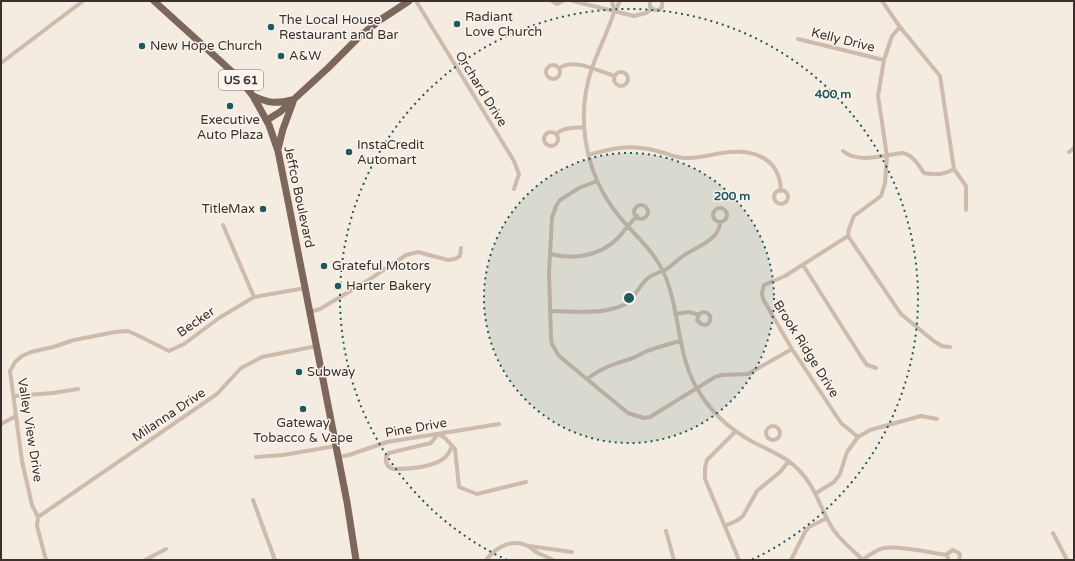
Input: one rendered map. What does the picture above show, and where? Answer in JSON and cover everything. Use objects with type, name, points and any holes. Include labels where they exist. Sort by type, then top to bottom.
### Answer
[{"type":"main road","name":"Jeffco Boulevard","points":[[154,1],[230,69],[246,86],[267,120],[278,151],[317,346],[356,560]]},
{"type":"main road","points":[[267,120],[280,112],[294,100],[380,20],[409,1]]},
{"type":"main road","points":[[253,96],[266,102],[276,103],[294,100]]},
{"type":"main road","points":[[278,151],[283,129],[294,100]]},
{"type":"street","points":[[1,63],[83,1]]},
{"type":"street","name":"Orchard Drive","points":[[416,1],[514,161],[519,174],[514,189]]},
{"type":"street","points":[[552,1],[559,4],[563,1]]},
{"type":"street","points":[[573,1],[615,10],[634,16],[646,13],[652,9],[660,9],[662,6],[662,1]]},
{"type":"street","points":[[612,1],[615,10]]},
{"type":"street","points":[[620,1],[592,69],[586,95],[584,127],[588,155],[597,181],[610,205],[627,226],[646,245],[663,271],[671,294],[680,341],[688,369],[697,389],[715,412],[736,431],[789,461],[805,477],[816,493],[831,526],[842,540],[862,560],[878,550],[886,548],[904,549],[947,558],[950,551],[955,550],[960,554],[959,560]]},
{"type":"street","points":[[650,1],[650,6],[652,9]]},
{"type":"street","points":[[882,1],[900,27],[940,76],[954,169],[966,186],[966,210]]},
{"type":"street","points":[[900,27],[892,36],[884,60],[878,96],[887,155],[885,183],[881,196],[854,216],[848,236],[901,314],[935,342],[942,346],[950,347]]},
{"type":"street","name":"Kelly Drive","points":[[798,39],[884,60]]},
{"type":"street","points":[[559,68],[574,64],[615,76]]},
{"type":"street","points":[[556,134],[559,131],[566,129],[584,127]]},
{"type":"street","points":[[588,155],[625,146],[656,150],[683,158],[696,158],[724,152],[744,151],[765,158],[774,166],[779,174],[782,191]]},
{"type":"street","points":[[1069,152],[1074,148]]},
{"type":"street","points":[[843,151],[847,154],[863,158],[902,152],[907,153],[918,164],[924,173],[930,174],[944,174],[954,169]]},
{"type":"street","points":[[597,181],[579,188],[560,200],[556,206],[552,218],[550,254],[550,311],[552,344],[559,356],[628,413],[644,418],[650,417],[715,377],[722,375],[748,374],[792,349]]},
{"type":"street","points":[[550,254],[580,256],[596,253],[613,242],[637,216]]},
{"type":"street","points":[[550,311],[610,310],[626,304],[649,277],[663,271],[685,255],[710,240],[717,233],[720,222]]},
{"type":"street","points":[[223,225],[254,297]]},
{"type":"street","name":"Brook Ridge Drive","points":[[848,236],[803,265],[764,285],[762,293],[763,298],[792,349],[841,423],[858,437]]},
{"type":"street","points":[[310,312],[320,309],[367,281],[406,255],[418,252],[448,260],[456,259],[460,256],[461,248]]},
{"type":"street","points":[[803,265],[867,365],[876,368]]},
{"type":"street","name":"Becker","points":[[74,340],[116,332],[128,332],[169,351],[184,344],[219,318],[254,297],[305,288]]},
{"type":"street","points":[[675,314],[689,312],[699,315]]},
{"type":"street","name":"Valley View Drive","points":[[38,516],[32,505],[22,461],[10,371],[15,362],[22,356],[74,340]]},
{"type":"street","points":[[587,379],[598,370],[610,365],[680,341]]},
{"type":"street","name":"Milanna Drive","points":[[38,516],[217,394],[241,368],[262,357],[317,346]]},
{"type":"street","points":[[14,396],[53,393],[78,389]]},
{"type":"street","points":[[1,424],[16,416]]},
{"type":"street","points":[[816,493],[834,482],[840,474],[846,452],[858,437],[870,430],[921,416],[937,419]]},
{"type":"street","name":"Pine Drive","points":[[338,457],[349,455],[387,442],[498,424]]},
{"type":"street","points":[[736,431],[707,460],[705,479],[739,560]]},
{"type":"street","points":[[452,446],[447,456],[427,465],[393,469],[387,465],[386,457],[389,453],[431,443],[438,434],[445,438],[452,446],[454,449],[459,487],[477,494],[526,482]]},
{"type":"street","points":[[765,448],[770,439]]},
{"type":"street","points":[[256,457],[283,456],[336,446]]},
{"type":"street","points":[[725,526],[743,516],[757,491],[780,472],[789,461]]},
{"type":"street","points":[[253,500],[275,560]]},
{"type":"street","points":[[38,516],[37,526],[46,560]]},
{"type":"street","points":[[791,560],[809,527],[827,518]]},
{"type":"street","points":[[666,531],[674,560]]},
{"type":"street","points":[[1053,533],[1067,560]]},
{"type":"street","points":[[486,560],[490,554],[506,544],[514,543],[572,552]]},
{"type":"street","points":[[528,546],[536,552],[553,560]]},
{"type":"street","points":[[145,560],[166,549]]},
{"type":"place","name":"Radiant Love Church","points":[[457,24]]},
{"type":"place","name":"The Local House Restaurant and Bar","points":[[271,27]]},
{"type":"place","name":"New Hope Church","points":[[142,46]]},
{"type":"place","name":"A&W","points":[[281,56]]},
{"type":"place","name":"Executive Auto Plaza","points":[[230,106]]},
{"type":"place","name":"InstaCredit Automart","points":[[349,152]]},
{"type":"place","name":"TitleMax","points":[[263,209]]},
{"type":"place","name":"Grateful Motors","points":[[324,266]]},
{"type":"place","name":"Harter Bakery","points":[[338,286]]},
{"type":"place","name":"Subway","points":[[299,372]]},
{"type":"place","name":"Gateway Tobacco & Vape","points":[[303,409]]}]
